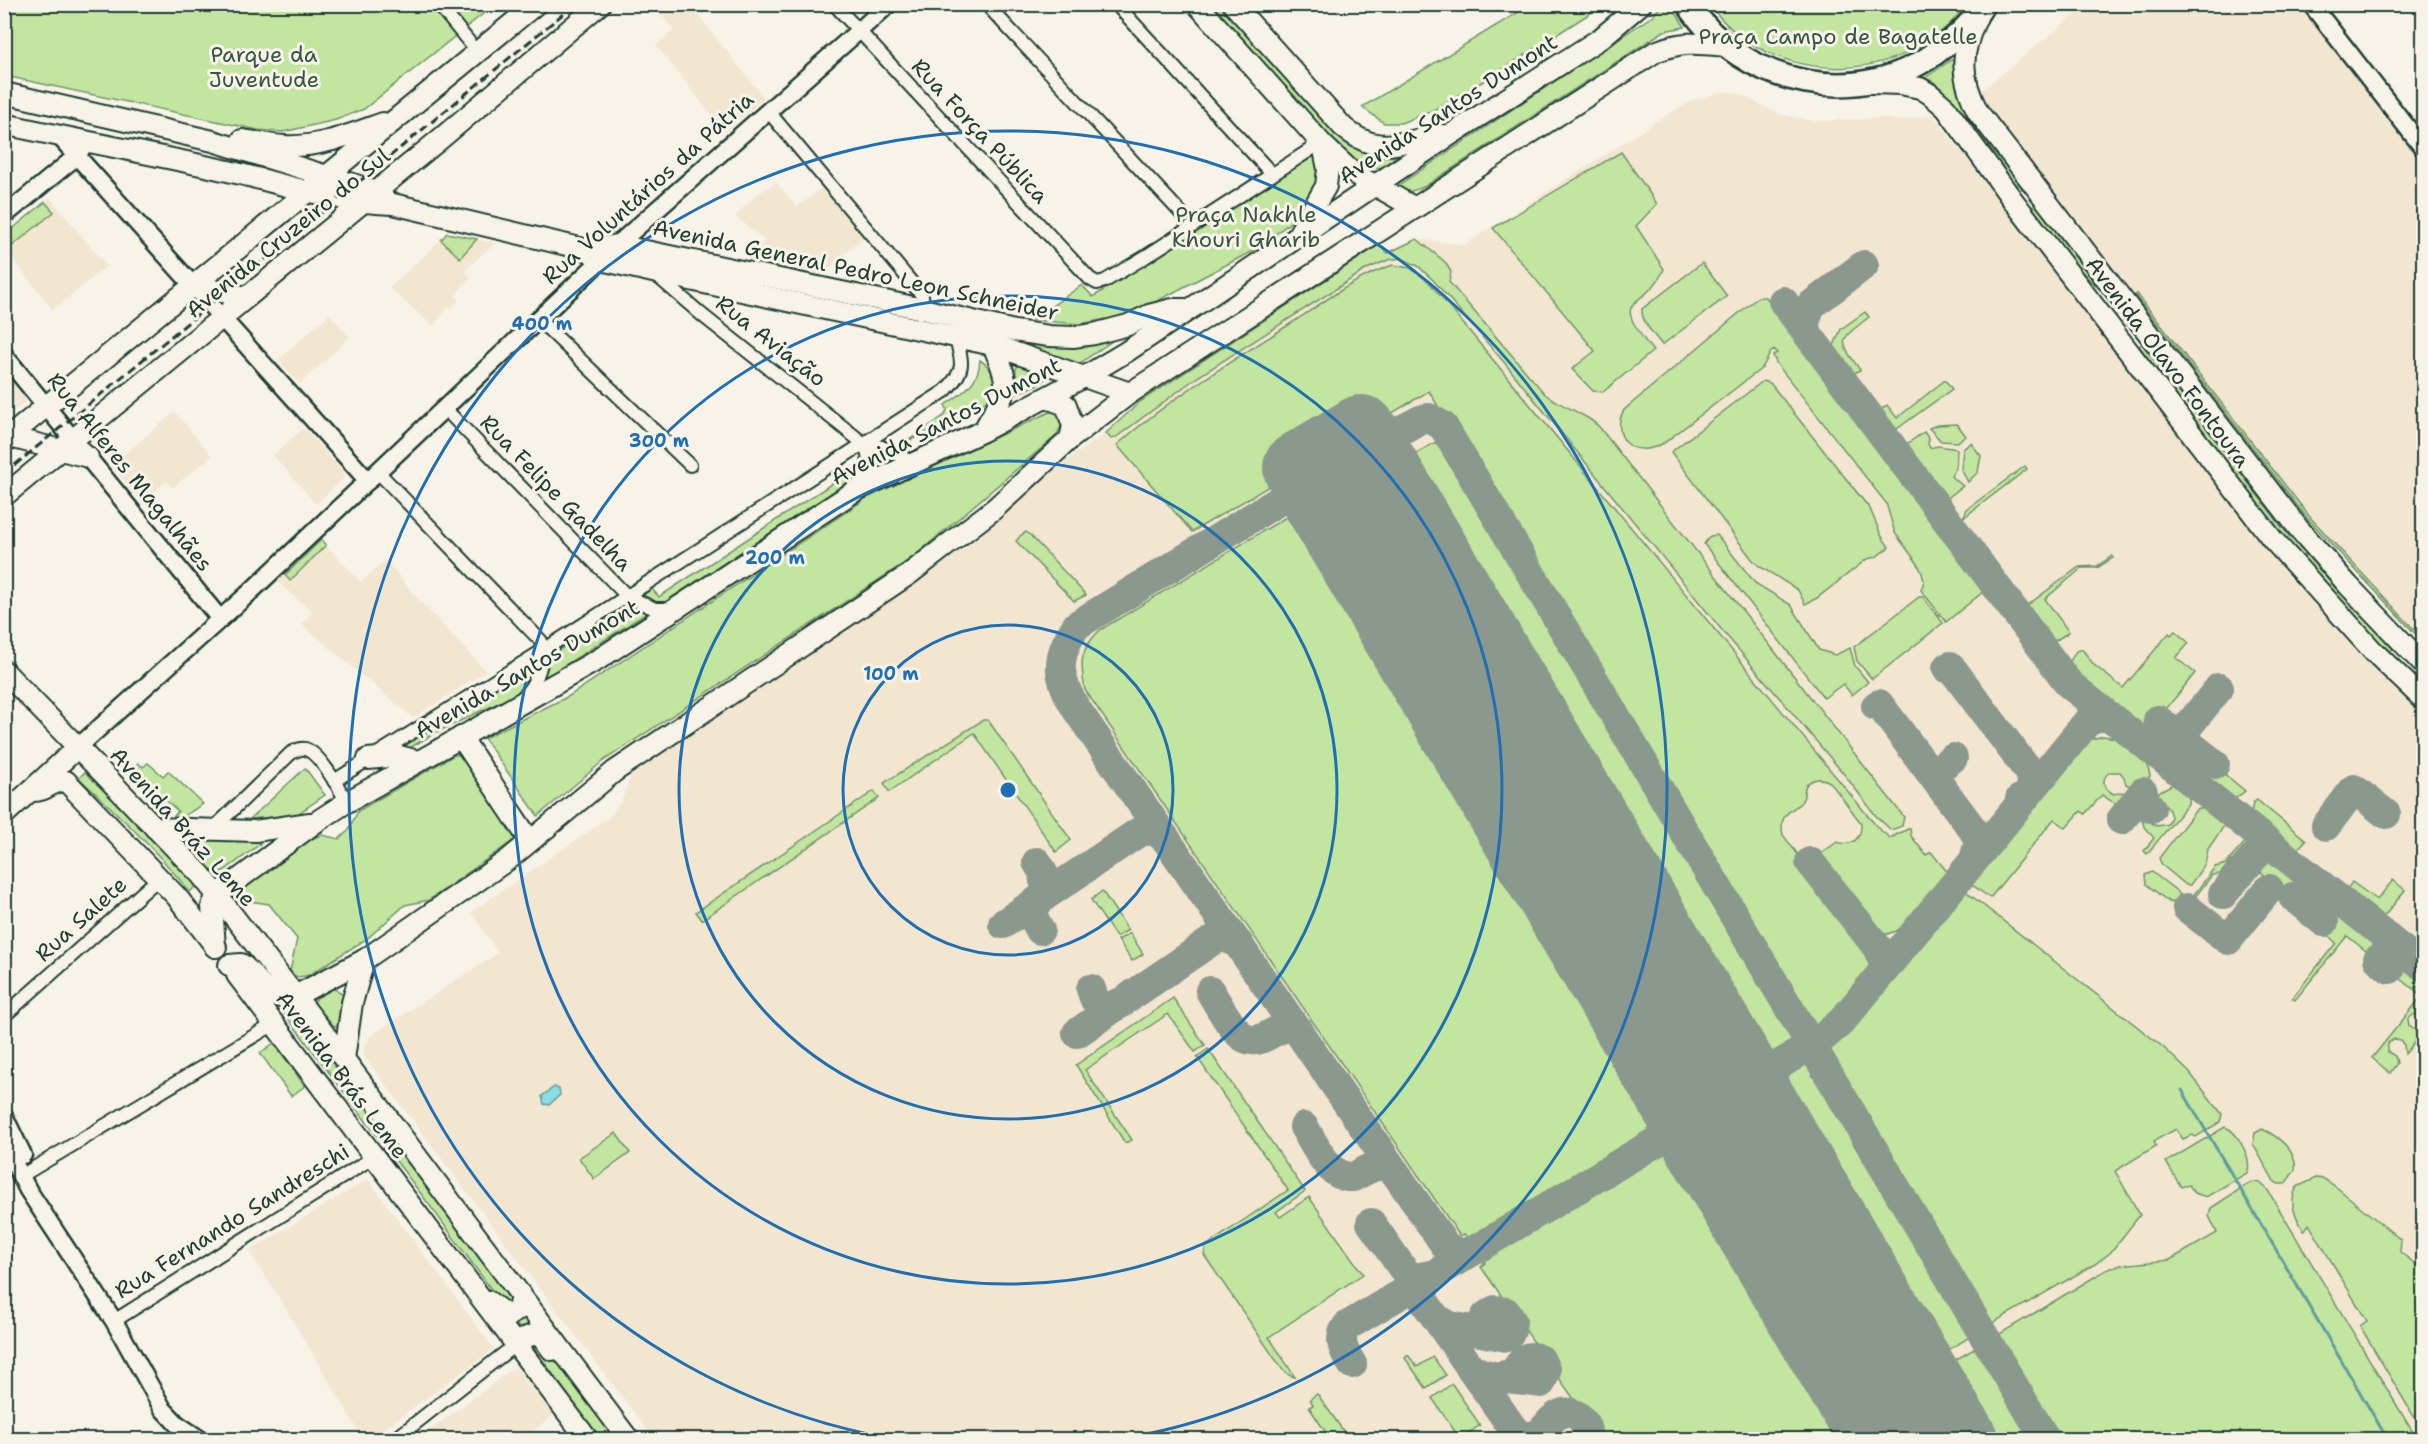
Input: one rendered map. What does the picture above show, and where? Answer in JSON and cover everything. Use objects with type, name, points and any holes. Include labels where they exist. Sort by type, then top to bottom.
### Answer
[{"type":"highway","points":[[1688,4],[1709,31],[1725,46],[1756,66],[1791,79],[1827,85],[1864,83],[1899,74],[1930,58],[1958,35],[1982,6]]},
{"type":"main road","name":"Avenida Cruzeiro do Sul","points":[[7,439],[536,4]]},
{"type":"main road","name":"Avenida Cruzeiro do Sul","points":[[4,496],[370,197],[600,4]]},
{"type":"main road","points":[[1197,4],[1321,142],[1353,173],[1415,208]]},
{"type":"main road","points":[[1233,4],[1343,127],[1360,140],[1383,146],[1450,135]]},
{"type":"main road","name":"Avenida Santos Dumont","points":[[217,895],[347,802],[599,659],[858,489],[983,431],[1084,377],[1191,309],[1450,135],[1601,38],[1641,4]]},
{"type":"main road","name":"Avenida Olavo Fontoura","points":[[1982,6],[1970,33],[1963,62],[1970,97],[1998,139],[2298,529],[2424,665]]},
{"type":"main road","points":[[229,965],[241,964],[270,994],[287,998],[364,960],[500,865],[615,771],[908,575],[994,509],[1070,439],[1130,393],[1655,52],[1674,44],[1725,46]]},
{"type":"main road","name":"Avenida Olavo Fontoura","points":[[1864,83],[1910,86],[1939,100],[2273,540],[2360,636],[2424,700]]},
{"type":"main road","points":[[4,93],[213,141],[328,176],[370,197]]},
{"type":"main road","points":[[76,110],[86,129],[81,149]]},
{"type":"main road","points":[[213,141],[237,139],[285,146],[309,145],[337,139],[395,120]]},
{"type":"main road","points":[[4,124],[59,136],[81,149],[220,169],[309,192],[370,197]]},
{"type":"main road","points":[[1295,239],[1326,186],[1328,169],[1321,142]]},
{"type":"main road","name":"Avenida General Pedro Leon Schneider","points":[[370,197],[653,272],[993,345],[1130,393]]},
{"type":"main road","points":[[595,255],[616,245]]},
{"type":"main road","name":"Avenida General Pedro Leon Schneider","points":[[616,245],[923,309],[1014,331],[1073,337],[1111,331],[1149,315],[1173,309],[1191,309]]},
{"type":"main road","points":[[2086,295],[2100,294],[2108,283]]},
{"type":"main road","points":[[194,286],[247,297]]},
{"type":"main road","points":[[2107,322],[2113,312],[2121,308],[2128,308]]},
{"type":"main road","points":[[983,431],[1006,390],[1006,379],[993,345]]},
{"type":"main road","points":[[1046,398],[1066,405],[1073,426],[1070,439]]},
{"type":"main road","points":[[7,439],[66,445],[88,457]]},
{"type":"main road","name":"Avenida Bráz Leme","points":[[4,671],[217,895],[295,996]]},
{"type":"main road","points":[[461,736],[530,841]]},
{"type":"main road","name":"Rua Voluntários da Pátria","points":[[4,815],[77,748]]},
{"type":"main road","points":[[368,759],[399,756],[418,761]]},
{"type":"main road","name":"Avenida Brás Leme","points":[[31,790],[42,791],[56,782],[66,781],[177,897],[588,1440]]},
{"type":"main road","points":[[155,828],[211,831],[272,830],[316,822]]},
{"type":"main road","points":[[215,947],[212,906],[217,895]]},
{"type":"main road","points":[[344,1059],[352,1003],[364,960]]},
{"type":"main road","name":"Avenida Brás Leme","points":[[295,996],[629,1440]]},
{"type":"main road","points":[[480,1299],[486,1299],[508,1316],[518,1310],[521,1295]]},
{"type":"main road","points":[[515,1345],[529,1336],[542,1336],[560,1360],[571,1362]]},
{"type":"street","points":[[438,4],[469,42]]},
{"type":"street","name":"Rua Força Pública","points":[[834,4],[1012,197],[1090,279],[1097,283],[1105,281],[1145,257],[1272,174]]},
{"type":"street","name":"Rua Voluntários da Pátria","points":[[616,245],[889,4]]},
{"type":"street","points":[[986,4],[1182,214]]},
{"type":"street","points":[[1116,4],[1272,174],[1321,142]]},
{"type":"street","points":[[2311,4],[2424,149]]},
{"type":"street","points":[[768,111],[922,295],[923,309]]},
{"type":"street","points":[[4,216],[81,149],[223,318],[373,476],[540,641],[542,651],[540,670],[531,689],[512,709]]},
{"type":"street","name":"Rua Voluntários da Pátria","points":[[77,748],[207,632],[216,613],[373,476],[539,320],[595,255]]},
{"type":"street","name":"Rua Aviação","points":[[653,272],[702,315],[863,443],[882,447],[912,462]]},
{"type":"street","points":[[539,320],[690,465]]},
{"type":"street","name":"Avenida Santos Dumont","points":[[334,781],[542,651],[945,391],[962,370],[955,336]]},
{"type":"street","name":"Rua Alferes Magalhães","points":[[4,354],[47,406],[66,445]]},
{"type":"street","name":"Rua Felipe Gadelha","points":[[445,409],[627,596],[655,609],[675,609]]},
{"type":"street","points":[[858,489],[864,480],[869,463],[867,449],[863,443]]},
{"type":"street","name":"Rua Alferes Magalhães","points":[[88,457],[216,613]]},
{"type":"street","points":[[211,831],[291,753],[298,749],[305,749],[314,755],[347,802]]},
{"type":"street","name":"Rua Salete","points":[[4,1016],[159,878]]},
{"type":"street","points":[[26,1173],[273,1024]]},
{"type":"street","points":[[4,1116],[26,1173],[67,1248],[114,1321],[168,1416],[201,1440]]},
{"type":"street","points":[[4,1143],[26,1173]]},
{"type":"street","name":"Rua Fernando Sandreschi","points":[[114,1321],[374,1157]]},
{"type":"street","points":[[394,1440],[515,1345]]},
{"type":"shaded area","points":[[653,5],[690,5],[764,98],[725,132],[656,45],[674,30]]},
{"type":"shaded area","points":[[2087,5],[2303,5],[2423,163],[2423,639],[2309,516],[2137,294],[2135,295],[1977,94]]},
{"type":"shaded area","points":[[1725,91],[1742,95],[1779,114],[1816,121],[1883,118],[1899,121],[1933,115],[2287,575],[2423,713],[2423,1439],[654,1439],[366,1059],[363,1053],[365,1043],[372,1035],[498,953],[471,912],[608,818],[622,800],[633,768],[970,544],[998,521],[1006,507],[1036,482],[1106,433],[1141,401],[1379,245],[1388,253],[1417,239],[1464,245],[1662,118],[1693,100]]},
{"type":"shaded area","points":[[776,182],[797,207],[822,188],[863,237],[822,275],[748,259],[765,241],[735,216],[757,194]]},
{"type":"shaded area","points":[[50,198],[107,266],[53,310],[5,249],[4,236]]},
{"type":"shaded area","points":[[477,239],[495,243],[465,270],[471,277],[455,295],[459,299],[433,326],[389,288],[441,240],[460,258]]},
{"type":"shaded area","points":[[329,314],[350,337],[300,384],[278,360]]},
{"type":"shaded area","points":[[5,374],[26,401],[4,418]]},
{"type":"shaded area","points":[[175,412],[212,456],[172,488],[167,481],[142,502],[111,465]]},
{"type":"shaded area","points":[[304,428],[344,473],[344,478],[316,504],[273,455]]},
{"type":"shaded area","points":[[321,540],[361,582],[386,560],[416,597],[486,671],[413,718],[301,624],[313,612],[277,582]]},
{"type":"shaded area","points":[[368,1179],[494,1349],[370,1439],[364,1440],[249,1251]]},
{"type":"shaded area","points":[[515,1367],[554,1415],[522,1439],[418,1439]]},
{"type":"green space","name":"Parque da Juventude","points":[[5,5],[494,5],[364,109],[336,120],[283,132],[258,130],[5,76]]},
{"type":"green space","points":[[1212,5],[1223,5],[1343,139],[1368,152],[1396,157],[1380,168],[1358,163],[1326,133]]},
{"type":"green space","points":[[1530,5],[1603,5],[1492,76],[1432,111],[1401,123],[1384,123],[1362,107]]},
{"type":"green space","points":[[1661,5],[1671,5],[1685,27],[1664,31],[1424,187],[1409,192],[1396,187],[1654,15]]},
{"type":"green space","name":"Praça Campo de Bagatelle","points":[[1710,5],[1966,5],[1940,32],[1909,52],[1874,64],[1838,68],[1802,64],[1767,52],[1736,33]]},
{"type":"green space","points":[[1953,60],[1958,84],[2022,185],[2022,189],[2018,189],[1945,93],[1934,82],[1925,78]]},
{"type":"green space","points":[[1621,152],[1657,204],[1636,226],[1664,269],[1656,283],[1633,304],[1630,310],[1639,332],[1653,351],[1603,392],[1593,391],[1572,369],[1595,351],[1493,228]]},
{"type":"green space","name":"Praça Nakhle Khouri Gharib","points":[[1316,154],[1322,174],[1312,205],[1258,248],[1144,308],[1119,317],[1079,324],[1032,320],[1082,285],[1093,297]]},
{"type":"green space","points":[[45,202],[54,212],[10,248],[5,241],[5,235]]},
{"type":"green space","points":[[2034,204],[2100,290],[2075,265],[2033,208]]},
{"type":"green space","points":[[447,233],[477,239],[460,258],[441,240]]},
{"type":"green space","points":[[1417,239],[1445,262],[1451,272],[1449,282],[1545,394],[1589,419],[1600,428],[1904,817],[1902,826],[1891,830],[1876,816],[1844,774],[1721,629],[1503,361],[1433,280],[1418,266],[1401,258],[1388,260],[1367,269],[1196,378],[1115,438],[1111,439],[1106,433],[1141,401],[1379,245],[1388,253]]},
{"type":"green space","points":[[633,256],[1034,343],[1118,337],[1080,363],[1072,364],[630,259]]},
{"type":"green space","points":[[1702,263],[1727,296],[1662,345],[1646,324],[1642,309]]},
{"type":"green space","points":[[1393,265],[1410,268],[1429,282],[1878,828],[1890,838],[1910,828],[1911,836],[1926,855],[1931,852],[1949,874],[1908,923],[1887,934],[1876,934],[1819,861],[1822,853],[1837,842],[1847,843],[1855,840],[1860,833],[1861,823],[1830,782],[1817,779],[1806,785],[1804,797],[1800,803],[1785,815],[1782,826],[1783,835],[1870,949],[1874,960],[1874,966],[1822,1025],[1814,1027],[1803,1020],[1429,391],[1192,532],[1117,445],[1179,396],[1223,367],[1352,283]]},
{"type":"green space","points":[[2137,294],[2309,516],[2423,639],[2423,642],[2307,518],[2135,295]]},
{"type":"green space","points":[[1758,297],[1766,297],[1984,591],[1946,622],[1921,590],[1924,581],[1922,573],[1895,533],[1886,503],[1776,363],[1773,355],[1777,353],[1775,350],[1771,352],[1762,368],[1664,443],[1638,449],[1622,437],[1620,424],[1624,410]]},
{"type":"green space","points":[[1865,312],[1869,317],[1847,336],[1845,341],[1847,352],[1860,370],[1854,373],[1848,370],[1833,348],[1841,329]]},
{"type":"green space","points":[[2142,344],[2288,535],[2393,649],[2389,652],[2284,538],[2139,346]]},
{"type":"green space","points":[[980,360],[990,369],[994,379],[993,390],[987,401],[909,440],[945,415],[947,409],[945,405],[964,392],[977,375]]},
{"type":"green space","points":[[1020,365],[1042,374],[1045,378],[1043,382],[1016,394],[1016,368]]},
{"type":"green space","points":[[1945,380],[1952,389],[1894,431],[1879,411],[1887,405],[1897,418]]},
{"type":"green space","points":[[1763,381],[1770,383],[1870,509],[1889,547],[1876,557],[1867,559],[1817,598],[1805,604],[1798,590],[1759,566],[1752,559],[1671,452]]},
{"type":"green space","points":[[1056,409],[1065,419],[1056,436],[912,558],[603,761],[538,816],[484,738],[569,696],[867,498]]},
{"type":"green space","points":[[1957,424],[1966,436],[1957,442],[1941,441],[1929,428],[1937,425]]},
{"type":"green space","points":[[1924,432],[1929,439],[1930,448],[1938,446],[1957,449],[1956,468],[1951,476],[1963,486],[1945,500],[1904,446]]},
{"type":"green space","points":[[1434,443],[1446,444],[1455,455],[1791,1024],[1795,1035],[1788,1047],[1777,1055],[1750,1063],[1732,1052],[1393,483],[1390,473],[1392,467]]},
{"type":"green space","points":[[1971,443],[1981,456],[1978,472],[1968,482],[1961,469],[1963,449]]},
{"type":"green space","points":[[2025,466],[2027,469],[1963,518],[1967,509]]},
{"type":"green space","points":[[851,471],[851,480],[662,604],[641,597],[652,589],[659,597]]},
{"type":"green space","points":[[1306,505],[1318,505],[1326,512],[1660,1074],[1664,1087],[1666,1105],[1658,1124],[1468,1238],[1464,1234],[1460,1236],[1085,690],[1082,672],[1083,657],[1088,644],[1100,630]]},
{"type":"green space","points":[[1026,532],[1086,595],[1074,601],[1016,541]]},
{"type":"green space","points":[[1717,535],[1755,583],[1791,605],[1819,650],[1835,655],[1850,648],[1855,666],[1868,682],[1852,695],[1843,684],[1824,698],[1704,544],[1710,536]]},
{"type":"green space","points":[[321,540],[326,545],[290,581],[285,575]]},
{"type":"green space","points":[[2112,556],[2113,558],[2097,568],[2082,568],[2045,599],[2069,632],[2052,643],[2025,607],[2079,567],[2097,566]]},
{"type":"green space","points":[[1919,597],[1923,597],[1943,623],[1872,679],[1857,661],[1854,647]]},
{"type":"green space","points":[[627,606],[647,613],[542,680],[553,654]]},
{"type":"green space","points":[[2175,631],[2189,643],[2176,658],[2195,673],[2147,733],[2082,681],[2068,665],[2076,651],[2082,649],[2094,665],[2123,688],[2169,633],[2171,635]]},
{"type":"green space","points":[[534,664],[521,692],[435,733],[408,749],[400,749]]},
{"type":"green space","points":[[983,720],[988,720],[1071,840],[1056,852],[974,733],[889,792],[884,783]]},
{"type":"green space","points":[[2103,736],[2116,738],[2147,762],[2150,776],[2139,791],[2126,784],[2120,772],[2110,772],[2105,778],[2104,784],[2110,792],[2114,794],[2122,792],[2132,800],[2120,804],[2102,795],[2085,814],[2081,811],[2066,828],[2054,819],[1990,898],[1971,884],[2082,747],[2092,739]]},
{"type":"green space","points":[[454,755],[463,755],[514,834],[514,840],[429,900],[405,905],[368,938],[309,975],[300,977],[294,975],[290,971],[297,939],[269,904],[241,900],[236,897],[238,890],[313,838],[322,835],[339,839],[348,831],[358,811]]},
{"type":"green space","points":[[138,763],[143,767],[148,763],[163,776],[168,771],[203,804],[184,816],[172,819],[178,811],[131,771]]},
{"type":"green space","points":[[2215,766],[2245,791],[2232,799],[2206,778]]},
{"type":"green space","points":[[305,768],[325,795],[296,815],[250,819]]},
{"type":"green space","points":[[85,772],[198,884],[190,892],[150,847],[79,778]]},
{"type":"green space","points":[[2173,784],[2189,794],[2188,804],[2147,854],[2144,851],[2154,838],[2144,827],[2141,814],[2145,810],[2152,823],[2157,826],[2168,824],[2171,817],[2169,810],[2165,805],[2155,806],[2152,801],[2160,791]]},
{"type":"green space","points":[[874,791],[879,798],[702,920],[696,912]]},
{"type":"green space","points":[[2257,800],[2306,840],[2297,850],[2251,813],[2253,803]]},
{"type":"green space","points":[[2205,808],[2224,822],[2224,826],[2208,849],[2205,864],[2190,885],[2186,885],[2162,865],[2159,858],[2196,810]]},
{"type":"green space","points":[[180,836],[257,840],[260,844],[224,871],[215,873],[178,839]]},
{"type":"green space","points":[[2246,841],[2249,842],[2249,846],[2244,856],[2231,861],[2220,874],[2212,875],[2182,914],[2180,913],[2215,867],[2226,864]]},
{"type":"green space","points":[[2271,859],[2298,881],[2297,891],[2291,899],[2283,900],[2265,885],[2269,879],[2256,868],[2262,862]]},
{"type":"green space","points":[[2152,872],[2178,892],[2180,896],[2174,903],[2169,902],[2146,884],[2145,875]]},
{"type":"green space","points":[[2393,880],[2405,890],[2383,918],[2347,889],[2352,882],[2377,900]]},
{"type":"green space","points":[[1964,890],[2163,1047],[2189,1072],[2222,1114],[2220,1122],[2196,1137],[2192,1135],[2183,1139],[2176,1129],[2154,1141],[2156,1146],[2115,1171],[2140,1215],[2110,1253],[1991,1324],[1985,1323],[1979,1316],[1830,1066],[1827,1056],[1831,1044],[1861,1014]]},
{"type":"green space","points":[[1102,891],[1128,930],[1116,937],[1091,900]]},
{"type":"green space","points":[[2341,914],[2382,946],[2380,954],[2375,958],[2347,936],[2295,1000],[2292,998],[2336,943],[2323,930],[2323,924],[2331,915]]},
{"type":"green space","points":[[1130,933],[1143,954],[1132,961],[1118,940]]},
{"type":"green space","points":[[2403,963],[2423,979],[2423,1017],[2415,1014],[2408,1019],[2409,1026],[2415,1030],[2418,1038],[2405,1054],[2404,1045],[2400,1040],[2394,1039],[2388,1043],[2388,1052],[2395,1056],[2397,1063],[2390,1073],[2372,1058],[2422,996],[2395,974],[2394,967]]},
{"type":"green space","points":[[326,989],[336,989],[343,995],[338,1027],[333,1025],[314,1004],[317,995]]},
{"type":"green space","points":[[1173,998],[1205,1045],[1195,1052],[1168,1014],[1085,1070],[1132,1140],[1125,1143],[1076,1065]]},
{"type":"green space","points":[[297,1010],[618,1439],[600,1439],[440,1219],[284,1013]]},
{"type":"green space","points":[[274,1043],[305,1086],[291,1096],[260,1053]]},
{"type":"green space","points":[[1208,1049],[1305,1191],[1276,1212],[1280,1217],[1309,1197],[1363,1274],[1269,1337],[1295,1377],[1282,1369],[1204,1255],[1206,1246],[1288,1190],[1197,1057]]},
{"type":"green space","points":[[1811,1064],[1817,1067],[1969,1322],[1971,1333],[1968,1338],[1929,1362],[1919,1364],[1913,1359],[1767,1114],[1764,1100],[1768,1087],[1801,1066]]},
{"type":"green space","points":[[2225,1127],[2235,1134],[2243,1147],[2248,1161],[2247,1173],[2206,1197],[2195,1193],[2189,1185],[2181,1187],[2166,1162]]},
{"type":"green space","points":[[2262,1129],[2286,1145],[2293,1157],[2295,1170],[2285,1184],[2278,1184],[2274,1181],[2253,1144],[2255,1133]]},
{"type":"green space","points":[[616,1133],[630,1153],[594,1179],[579,1158]]},
{"type":"green space","points":[[1676,1147],[1688,1148],[1697,1152],[1714,1166],[1877,1439],[1602,1439],[1481,1267],[1485,1263],[1483,1260]]},
{"type":"green space","points":[[2316,1178],[2324,1179],[2335,1186],[2401,1240],[2400,1252],[2423,1270],[2423,1432],[2360,1326],[2367,1321],[2309,1224],[2304,1231],[2295,1215],[2293,1199],[2297,1187]]},
{"type":"green space","points":[[2251,1182],[2260,1183],[2267,1189],[2417,1439],[2053,1439],[2000,1352],[1996,1342],[1998,1335],[2106,1270],[2120,1265],[2170,1260],[2217,1233],[2209,1216],[2211,1208]]},
{"type":"green space","points":[[1974,1349],[1988,1354],[2039,1439],[1961,1439],[1928,1385],[1929,1378],[1941,1368]]},
{"type":"green space","points":[[1408,1355],[1417,1367],[1433,1357],[1446,1375],[1426,1388],[1405,1358]]},
{"type":"green space","points":[[1452,1384],[1480,1425],[1460,1439],[1432,1398]]},
{"type":"green space","points":[[1317,1394],[1349,1439],[1330,1439],[1309,1407],[1313,1405],[1310,1399]]},
{"type":"water","points":[[554,1087],[559,1089],[560,1095],[549,1105],[544,1104],[542,1096]]},
{"type":"waterway","points":[[2182,1090],[2388,1440]]},
{"type":"taxiway","points":[[1807,317],[1810,306],[1864,265]]},
{"type":"taxiway","points":[[1783,301],[2069,684],[2424,967]]},
{"type":"taxiway","points":[[1430,618],[1362,500],[1357,484],[1357,470],[1362,459],[1371,449],[1394,433],[1429,418],[1443,426],[2046,1440]]},
{"type":"taxiway","points":[[1364,510],[1354,494],[1342,483],[1327,479],[1308,483],[1077,625],[1064,648],[1062,678],[1077,710],[1445,1245],[1456,1253],[1469,1252]]},
{"type":"taxiway","points":[[1947,668],[1950,666],[2029,772],[2031,780],[2029,792],[2020,799]]},
{"type":"taxiway","points":[[2180,736],[2219,688]]},
{"type":"taxiway","points":[[1876,706],[1879,704],[1974,831],[1979,842],[1974,860]]},
{"type":"taxiway","points":[[1686,1049],[1708,1079],[1722,1087],[1732,1088],[1743,1087],[1821,1039],[1841,1022],[2088,721],[2097,717],[2109,717]]},
{"type":"taxiway","points":[[2158,720],[2215,764]]},
{"type":"taxiway","points":[[1945,764],[1953,758]]},
{"type":"taxiway","points":[[2326,826],[2354,789],[2386,814]]},
{"type":"taxiway","points":[[2121,820],[2143,792],[2144,800],[2151,808]]},
{"type":"taxiway","points":[[1003,924],[1139,832],[1154,830],[1166,839]]},
{"type":"taxiway","points":[[2223,894],[2255,856]]},
{"type":"taxiway","points":[[1037,862],[1043,872],[1044,881],[1051,889],[1056,888]]},
{"type":"taxiway","points":[[1810,862],[1877,947],[1886,968]]},
{"type":"taxiway","points":[[2187,908],[2228,940],[2269,889]]},
{"type":"taxiway","points":[[1040,930],[1032,915],[1034,907],[1043,897]]},
{"type":"taxiway","points":[[2293,897],[2324,922]]},
{"type":"taxiway","points":[[1077,1033],[1213,940],[1224,937],[1239,944]]},
{"type":"taxiway","points":[[2378,959],[2390,969]]},
{"type":"taxiway","points":[[1091,989],[1095,1000],[1100,1005],[1108,1006],[1119,1003]]},
{"type":"taxiway","points":[[1210,991],[1229,1022],[1243,1037],[1258,1040],[1284,1028],[1299,1031]]},
{"type":"taxiway","points":[[1352,1364],[1342,1341],[1347,1326],[1695,1119],[1703,1105],[1705,1092],[1695,1065]]},
{"type":"taxiway","points":[[1743,1087],[1736,1096],[1733,1106],[1734,1124],[1753,1161]]},
{"type":"taxiway","points":[[1304,1127],[1324,1160],[1337,1173],[1353,1177],[1378,1166],[1384,1166],[1395,1172]]},
{"type":"taxiway","points":[[1371,1223],[1405,1272],[1415,1278],[1430,1275],[1423,1287],[1424,1301],[1514,1430],[1521,1435],[1541,1440]]},
{"type":"taxiway","points":[[1437,1319],[1450,1326],[1507,1337],[1511,1331],[1512,1321],[1506,1312],[1495,1310],[1486,1316],[1480,1326],[1471,1330]]},
{"type":"taxiway","points":[[1470,1367],[1494,1377],[1541,1383],[1546,1371],[1540,1359],[1530,1357],[1523,1360],[1512,1374],[1499,1376]]},
{"type":"taxiway","points":[[1523,1436],[1536,1435],[1553,1418],[1570,1413],[1575,1414],[1584,1422],[1587,1440]]},
{"type":"runway","points":[[1877,1440],[1300,468],[1361,432],[1961,1440]]},
{"type":"railway","points":[[4,474],[575,4]]}]
